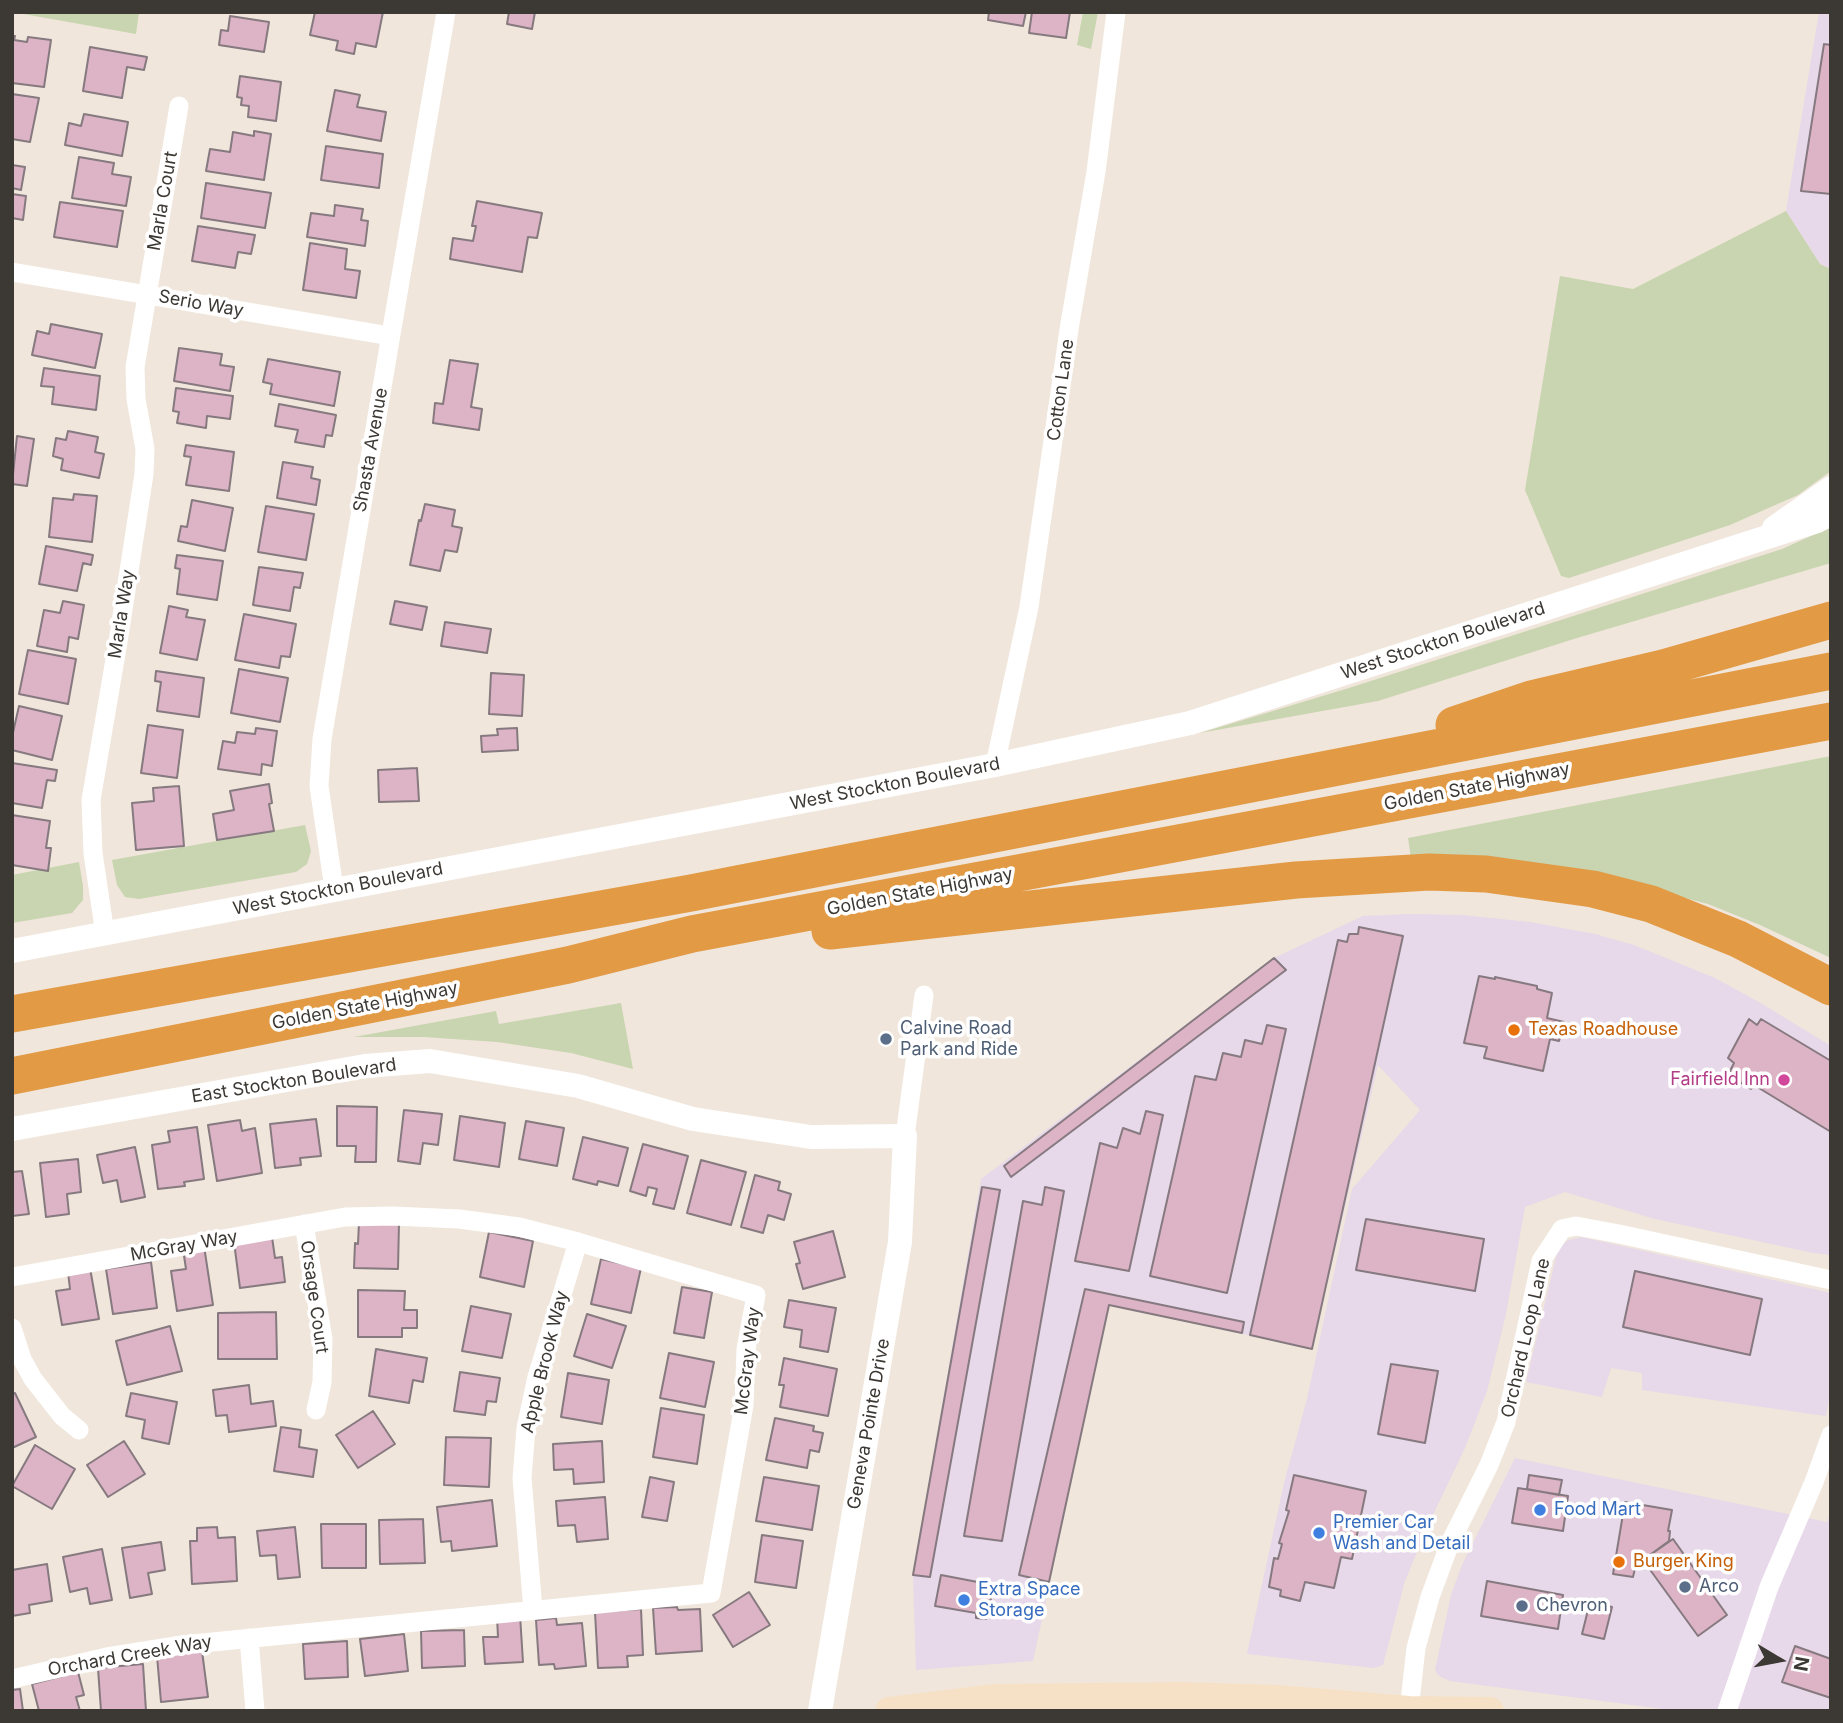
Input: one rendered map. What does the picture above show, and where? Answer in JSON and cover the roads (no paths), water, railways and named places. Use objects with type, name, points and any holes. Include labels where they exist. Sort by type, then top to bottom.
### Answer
[{"type":"highway","points":[[1308,774],[1531,699],[1663,668],[1831,620]]},
{"type":"highway","points":[[12,1014],[691,893],[1831,671]]},
{"type":"highway","name":"Golden State Highway","points":[[12,1076],[568,965],[692,934],[1831,721]]},
{"type":"highway","points":[[692,934],[797,934],[1374,873],[1486,874],[1593,889],[1651,904],[1689,917],[1738,939],[1831,986]]},
{"type":"main road","points":[[889,1711],[996,1698],[1181,1696],[1277,1699],[1410,1710],[1490,1711]]},
{"type":"street","name":"Shasta Avenue","points":[[334,890],[319,786],[320,757],[446,12]]},
{"type":"street","name":"Cotton Lane","points":[[995,765],[1029,607],[1097,159],[1116,12]]},
{"type":"street","name":"Marla Court","points":[[147,295],[179,106]]},
{"type":"street","name":"Serio Way","points":[[12,272],[390,336]]},
{"type":"street","name":"Marla Way","points":[[105,934],[93,853],[91,800],[144,474],[145,449],[136,399],[135,367],[147,295]]},
{"type":"street","name":"West Stockton Boulevard","points":[[1758,539],[1831,488]]},
{"type":"street","name":"West Stockton Boulevard","points":[[12,951],[995,765],[1190,723],[1817,521],[1831,513]]},
{"type":"street","points":[[905,1136],[924,995]]},
{"type":"street","name":"East Stockton Boulevard","points":[[12,1129],[365,1066],[430,1061],[578,1086],[693,1119],[811,1137],[905,1136]]},
{"type":"street","name":"Geneva Pointe Drive","points":[[820,1711],[900,1242],[905,1136]]},
{"type":"street","name":"McGray Way","points":[[12,1277],[304,1224],[369,1215],[459,1219],[519,1227],[756,1295],[746,1349],[744,1405],[710,1593],[249,1638]]},
{"type":"street","name":"Orsage Court","points":[[304,1224],[323,1339],[322,1382],[316,1410]]},
{"type":"street","name":"Orchard Loop Lane","points":[[1410,1710],[1416,1648],[1430,1597],[1454,1534],[1489,1465],[1506,1422],[1541,1261],[1562,1229],[1576,1226],[1619,1234],[1831,1280]]},
{"type":"street","name":"Apple Brook Way","points":[[533,1610],[522,1478],[526,1427],[537,1377],[578,1242]]},
{"type":"street","points":[[12,1328],[22,1359],[33,1379],[62,1416],[79,1430]]},
{"type":"street","points":[[1727,1711],[1769,1587],[1831,1435]]},
{"type":"street","points":[[249,1638],[255,1711]]},
{"type":"street","name":"Orchard Creek Way","points":[[12,1679],[107,1657],[249,1638]]},
{"type":"place","name":"Texas Roadhouse","points":[[1514,1030]]},
{"type":"place","name":"Calvine Road Park and Ride","points":[[886,1039]]},
{"type":"place","name":"Fairfield Inn","points":[[1784,1080]]},
{"type":"place","name":"Food Mart","points":[[1540,1510]]},
{"type":"place","name":"Premier Car Wash and Detail","points":[[1319,1533]]},
{"type":"place","name":"Burger King","points":[[1619,1562]]},
{"type":"place","name":"Arco","points":[[1685,1587]]},
{"type":"place","name":"Extra Space Storage","points":[[964,1600]]},
{"type":"place","name":"Chevron","points":[[1522,1606]]}]
